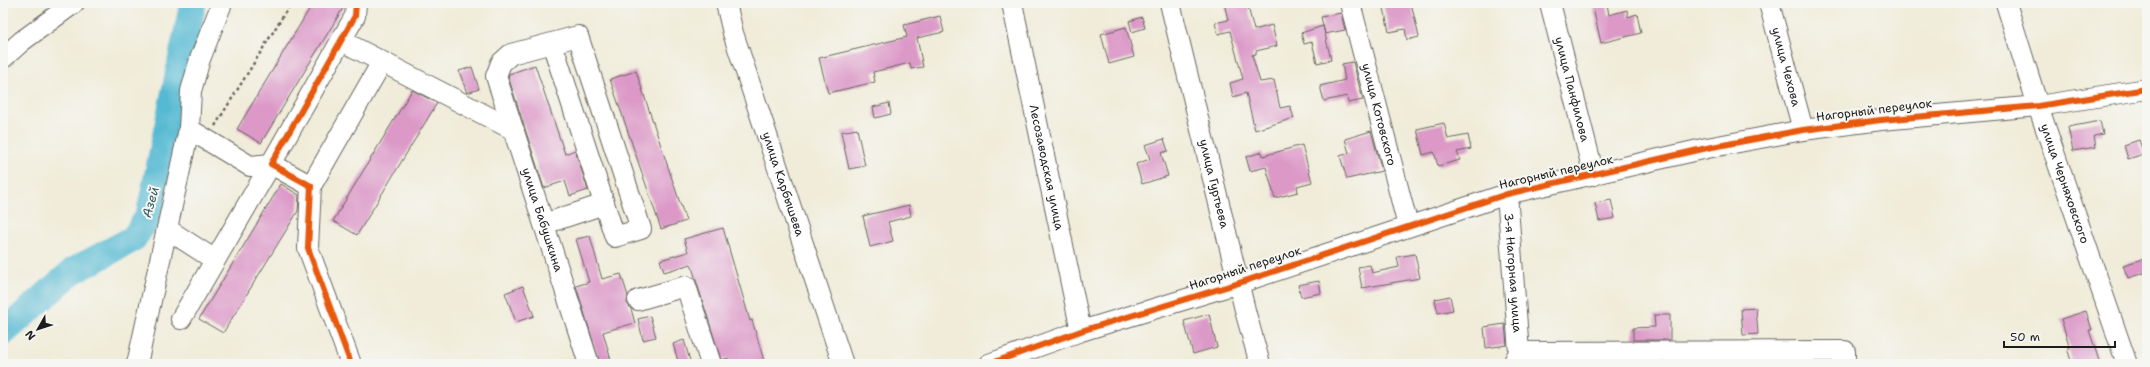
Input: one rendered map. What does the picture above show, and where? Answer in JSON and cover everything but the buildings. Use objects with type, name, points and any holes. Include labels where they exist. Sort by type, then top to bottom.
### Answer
[{"type":"street","points":[[3,58],[22,41],[74,3]]},
{"type":"street","points":[[137,364],[189,129],[191,91],[200,59],[222,3]]},
{"type":"street","points":[[182,319],[342,41],[355,16],[356,3]]},
{"type":"street","name":"улица Карбышева","points":[[726,3],[732,33],[843,364]]},
{"type":"street","name":"Лесозаводская улица","points":[[1012,3],[1081,331]]},
{"type":"street","name":"улица Гуртьева","points":[[1170,3],[1260,364]]},
{"type":"street","name":"улица Котовского","points":[[1350,3],[1408,226]]},
{"type":"street","name":"улица Панфилова","points":[[1550,3],[1594,175]]},
{"type":"street","name":"улица Чехова","points":[[1769,3],[1803,130]]},
{"type":"street","name":"улица Черняховского","points":[[2006,3],[2038,106],[2127,364]]},
{"type":"street","points":[[578,36],[641,229],[615,237],[552,44],[578,36]]},
{"type":"street","points":[[342,41],[514,130]]},
{"type":"street","name":"улица Бабушкина","points":[[552,44],[512,54],[501,63],[496,76],[589,364]]},
{"type":"street","points":[[350,364],[308,248],[311,186],[382,62]]},
{"type":"street","name":"Нагорный переулок","points":[[989,364],[1030,357],[1081,331],[1239,283],[1507,194],[1707,148],[1803,130],[1881,120],[2038,106],[2147,89]]},
{"type":"street","points":[[189,129],[250,166],[271,164],[311,186]]},
{"type":"street","name":"3-я Нагорная улица","points":[[1507,194],[1516,358],[1845,358]]},
{"type":"street","points":[[544,224],[604,204]]},
{"type":"street","points":[[167,229],[215,260]]},
{"type":"street","points":[[638,300],[686,286],[710,361]]},
{"type":"path","points":[[207,140],[291,3]]},
{"type":"waterway","name":"Азей","points":[[3,333],[73,271],[133,239],[149,216],[193,3]]},
{"type":"cycle path","points":[[351,364],[308,248],[311,186],[271,164],[355,16],[356,3]]},
{"type":"cycle path","points":[[989,364],[1081,331],[1239,283],[1507,194],[1707,148],[1803,130],[1881,120],[2038,106],[2147,89]]}]
